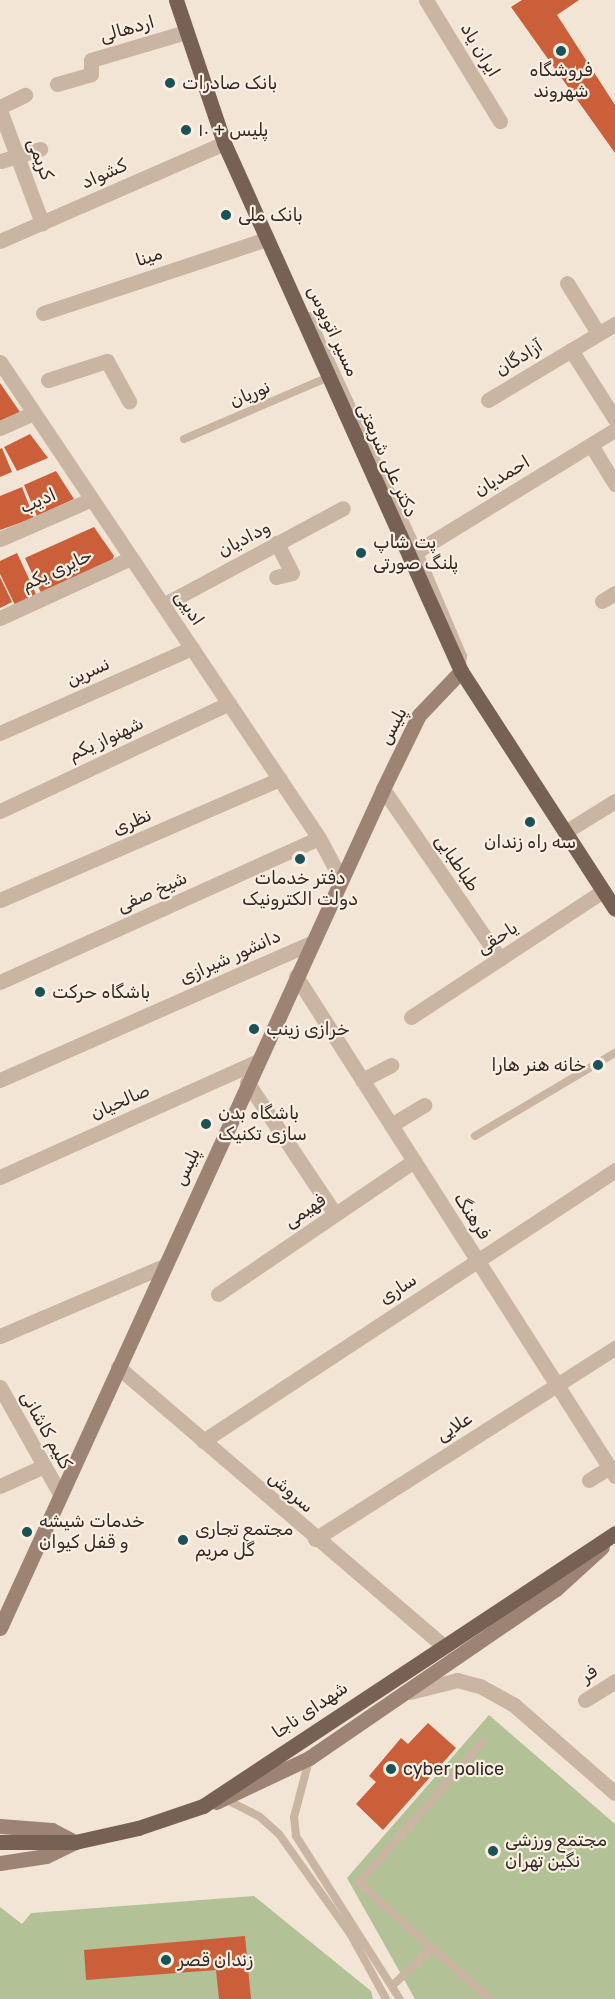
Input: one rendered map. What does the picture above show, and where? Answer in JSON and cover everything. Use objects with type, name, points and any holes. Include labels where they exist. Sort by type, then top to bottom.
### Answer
[{"type":"main road","name":"دکتر علی شریعتی","points":[[176,0],[224,143],[328,377],[414,553],[461,671],[615,909]]},
{"type":"main road","name":"پلیس","points":[[0,1628],[59,1492],[383,789],[419,715],[461,671]]},
{"type":"main road","name":"شهدای ناجا","points":[[0,1842],[75,1842],[138,1828],[203,1806],[441,1644],[615,1534]]},
{"type":"main road","points":[[203,1806],[223,1799],[309,1758],[556,1589],[615,1534]]},
{"type":"main road","points":[[0,1826],[52,1830],[75,1842]]},
{"type":"main road","points":[[0,1863],[46,1856],[75,1842]]},
{"type":"street","name":"ایران یاد","points":[[426,0],[500,121]]},
{"type":"street","name":"اردهالی","points":[[57,84],[91,74],[91,60],[186,32]]},
{"type":"street","points":[[0,109],[25,96]]},
{"type":"street","name":"کریمی","points":[[0,109],[42,222]]},
{"type":"street","name":"کشواد","points":[[0,241],[224,143]]},
{"type":"street","points":[[1,161],[18,158],[39,149]]},
{"type":"street","name":"مینا","points":[[43,313],[267,239]]},
{"type":"street","points":[[567,283],[598,333]]},
{"type":"street","name":"آزادگان","points":[[488,400],[615,324]]},
{"type":"street","name":"آزادگان","points":[[571,350],[615,419]]},
{"type":"street","points":[[48,380],[107,361],[129,401]]},
{"type":"street","name":"ادیبی","points":[[0,362],[319,838],[341,879]]},
{"type":"street","points":[[0,428],[34,413]]},
{"type":"street","name":"احمدیان","points":[[414,553],[615,430]]},
{"type":"street","points":[[591,445],[615,484]]},
{"type":"street","name":"ادیب","points":[[0,539],[92,499]]},
{"type":"street","name":"ودادیان","points":[[163,605],[343,508]]},
{"type":"street","points":[[276,577],[292,573],[277,543]]},
{"type":"street","name":"حایری یکم","points":[[0,618],[131,558]]},
{"type":"street","name":"نسرین","points":[[0,733],[192,648]]},
{"type":"street","name":"شهنواز یکم","points":[[0,811],[229,703]]},
{"type":"street","name":"نظری","points":[[0,900],[280,779]]},
{"type":"street","name":"طباطبایی","points":[[383,789],[500,959]]},
{"type":"street","points":[[565,832],[615,801]]},
{"type":"street","name":"شیخ صفی","points":[[0,982],[319,838]]},
{"type":"street","name":"یاحقی","points":[[411,1017],[603,891]]},
{"type":"street","name":"دانشور شیرازی","points":[[0,1080],[311,943]]},
{"type":"street","name":"فرهنگ","points":[[296,976],[612,1472]]},
{"type":"street","name":"صالحیان","points":[[0,1177],[256,1062]]},
{"type":"street","points":[[362,1080],[391,1065]]},
{"type":"street","points":[[247,1082],[334,1214]]},
{"type":"street","points":[[391,1125],[424,1105]]},
{"type":"street","name":"فهیمی","points":[[218,1294],[414,1161]]},
{"type":"street","name":"ساری","points":[[203,1441],[615,1170]]},
{"type":"street","points":[[0,1336],[162,1267]]},
{"type":"street","name":"علایی","points":[[315,1539],[615,1348]]},
{"type":"street","name":"سروش","points":[[118,1367],[315,1539],[441,1644]]},
{"type":"street","name":"کلیم کاشانی","points":[[0,1387],[59,1492]]},
{"type":"street","points":[[0,1486],[44,1466]]},
{"type":"street","points":[[589,1479],[612,1472]]},
{"type":"street","name":"فر","points":[[585,1700],[615,1681]]},
{"type":"street","points":[[404,1694],[439,1682],[480,1686],[514,1705],[615,1793]]},
{"type":"lane","name":"مسیر اتوبوس","points":[[184,0],[231,142],[414,553]]},
{"type":"lane","name":"نوریان","points":[[184,439],[328,377]]},
{"type":"lane","points":[[476,1136],[615,1053]]},
{"type":"lane","points":[[483,1742],[359,1883],[490,1999]]},
{"type":"lane","points":[[309,1758],[294,1817],[296,1836],[400,1999]]},
{"type":"lane","points":[[223,1799],[260,1817],[279,1834],[351,1935],[386,1999]]},
{"type":"lane","points":[[392,1986],[432,1948]]},
{"type":"green space","name":"مجتمع ورزشی نگین تهران","points":[[489,1715],[615,1824],[615,1999],[415,1999],[347,1878]]},
{"type":"green space","points":[[254,1896],[371,1991],[373,1999],[0,1999],[0,1907],[22,1924],[31,1913]]},
{"type":"building","name":"فروشگاه شهروند","points":[[522,0],[579,0],[557,15],[615,105],[615,153],[511,7]]},
{"type":"building","points":[[0,383],[20,412],[0,422]]},
{"type":"building","points":[[30,434],[48,458],[17,471],[4,447]]},
{"type":"building","points":[[2,448],[12,472],[0,477],[0,449]]},
{"type":"building","points":[[56,471],[74,499],[37,516],[24,485]]},
{"type":"building","points":[[22,487],[34,518],[0,530],[0,496]]},
{"type":"building","points":[[94,527],[114,556],[110,565],[43,597],[25,558]]},
{"type":"building","points":[[17,553],[36,594],[15,605],[0,574],[0,561]]},
{"type":"building","points":[[0,577],[12,602],[0,608]]},
{"type":"building","points":[[428,1723],[456,1748],[383,1830],[356,1804],[376,1782],[369,1776],[401,1738],[408,1744]]},
{"type":"building","name":"زندان قصر","points":[[245,1936],[251,1999],[219,1999],[216,1970],[86,1980],[84,1950]]},
{"type":"place","name":"فروشگاه شهروند","points":[[561,51]]},
{"type":"place","name":"بانک صادرات","points":[[170,83]]},
{"type":"place","name":"پلیس + ۱۰","points":[[186,130]]},
{"type":"place","name":"بانک ملی","points":[[226,215]]},
{"type":"place","name":"پت شاپ پلنگ صورتی","points":[[361,553]]},
{"type":"place","name":"سه راه زندان","points":[[530,822]]},
{"type":"place","name":"دفتر خدمات دولت الکترونیک","points":[[300,859]]},
{"type":"place","name":"باشگاه حرکت","points":[[40,992]]},
{"type":"place","name":"خرازی زینب","points":[[254,1029]]},
{"type":"place","name":"خانه هنر هارا","points":[[598,1065]]},
{"type":"place","name":"باشگاه بدن سازی تکنیک","points":[[206,1124]]},
{"type":"place","name":"خدمات شیشه و قفل کیوان","points":[[27,1532]]},
{"type":"place","name":"مجتمع تجاری گل مریم","points":[[183,1540]]},
{"type":"place","name":"cyber police","points":[[391,1769]]},
{"type":"place","name":"مجتمع ورزشی نگین تهران","points":[[493,1851]]},
{"type":"place","name":"زندان قصر","points":[[166,1960]]}]
